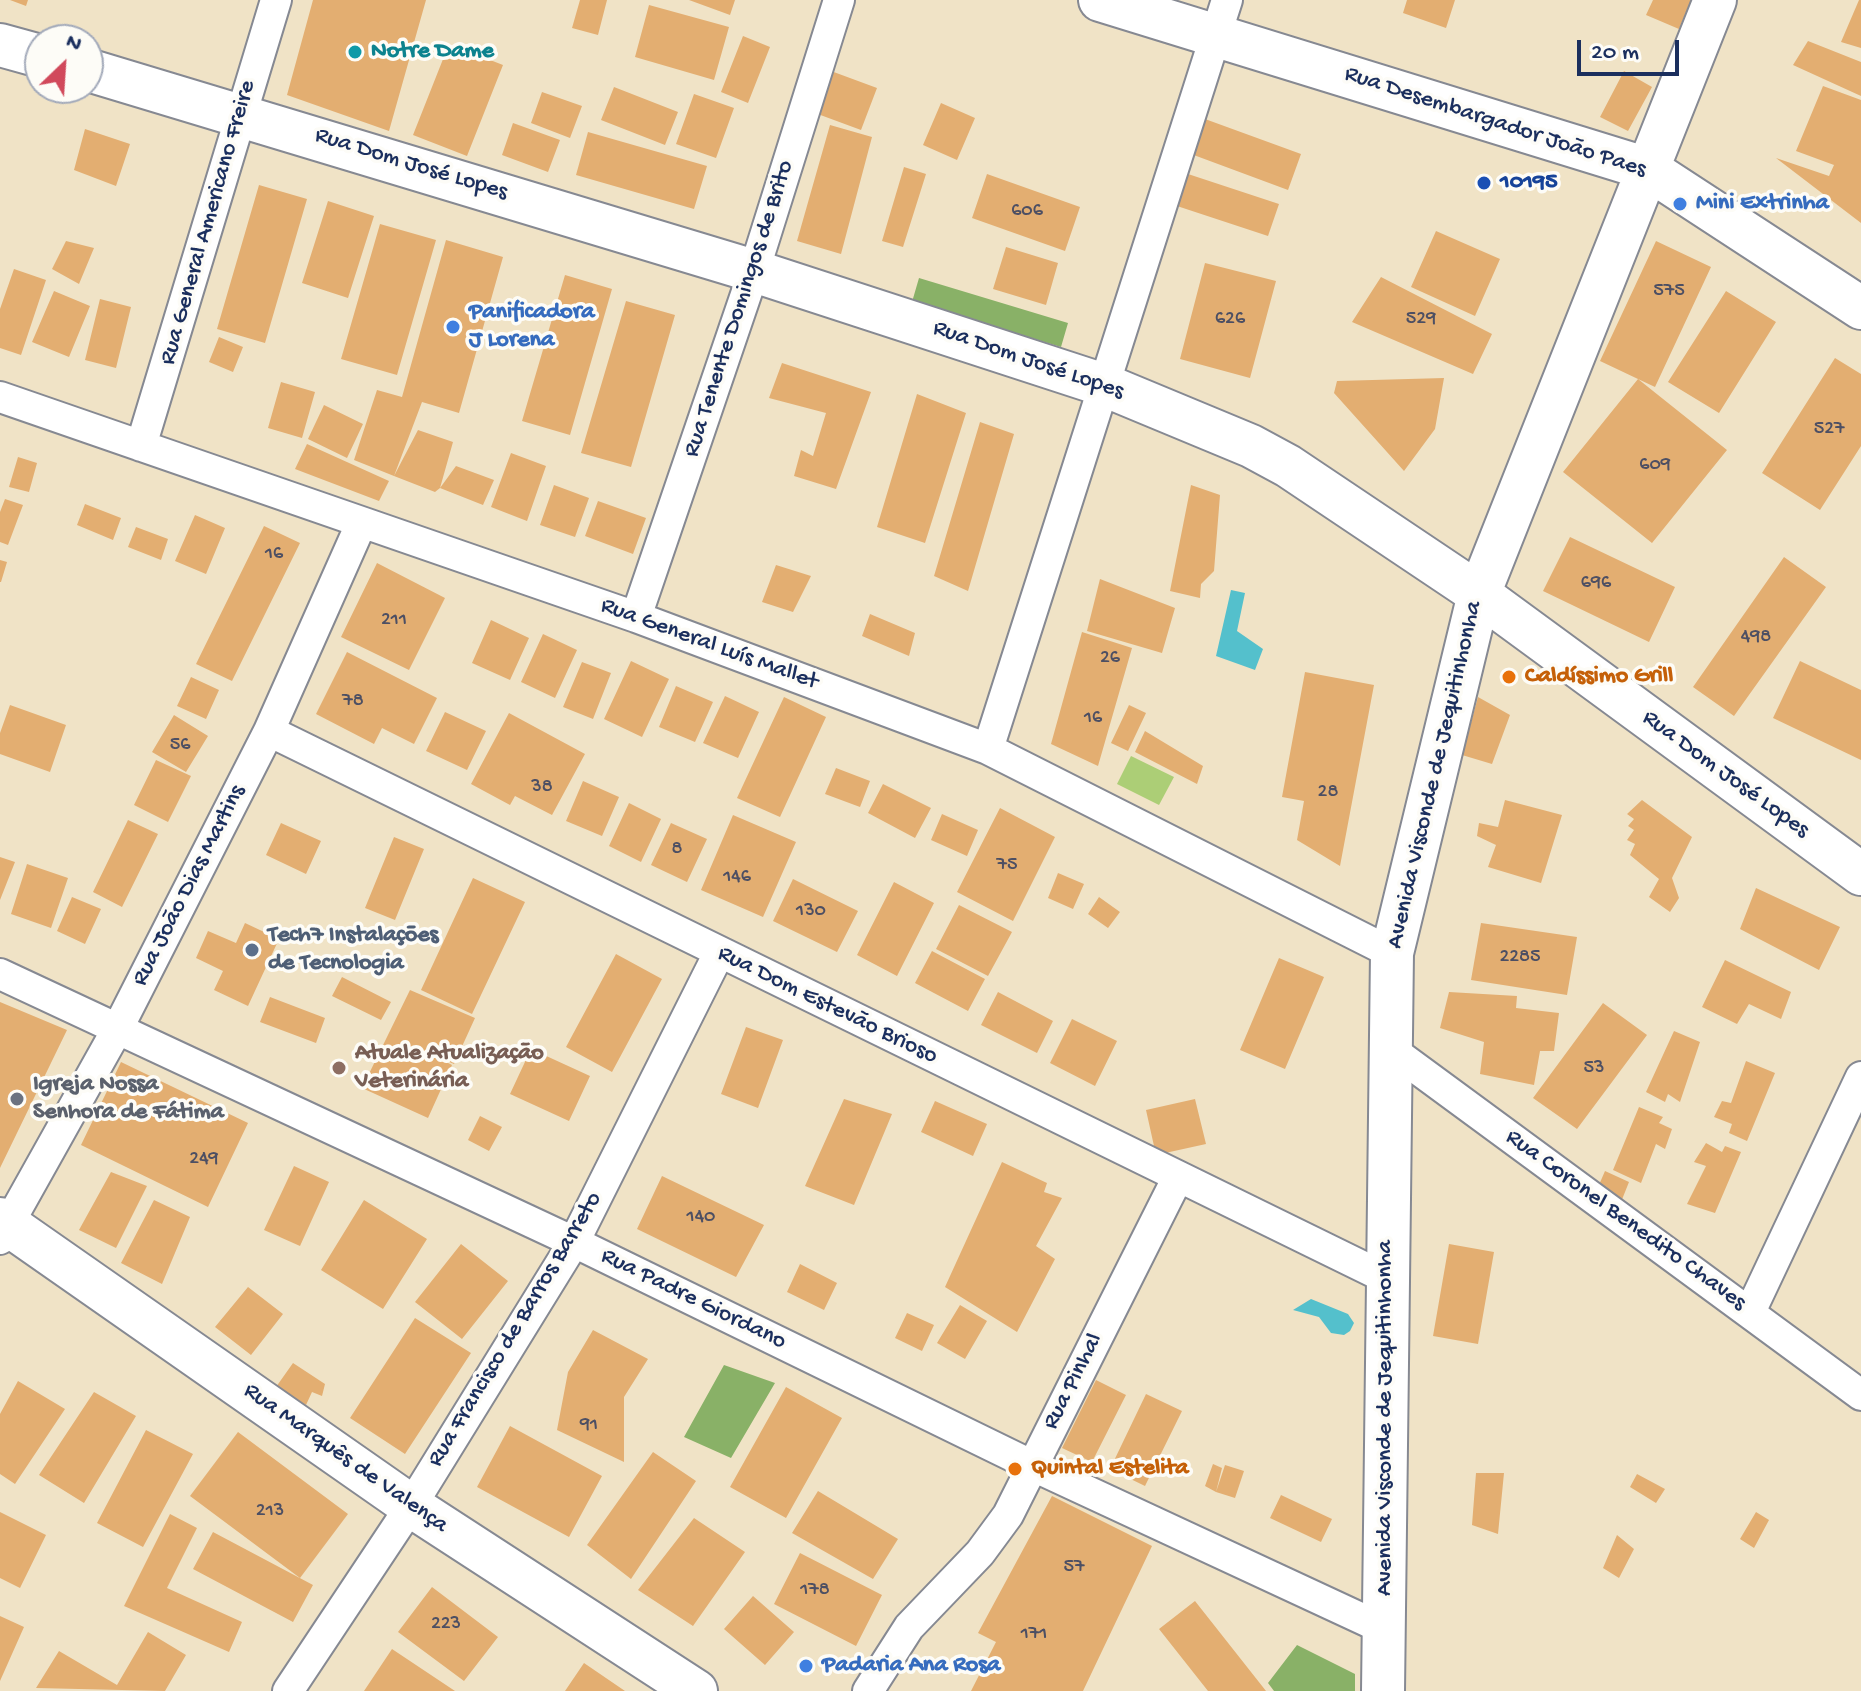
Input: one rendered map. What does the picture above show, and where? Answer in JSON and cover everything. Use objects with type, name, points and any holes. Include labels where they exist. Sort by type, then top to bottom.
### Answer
[{"type":"street","name":"Rua General Americano Freire","points":[[141,446],[276,0]]},
{"type":"street","name":"Rua Tenente Domingos de Brito","points":[[636,617],[754,271],[839,0]]},
{"type":"street","name":"Rua Desembargador João Paes","points":[[1100,0],[1220,18],[1648,169],[1861,308]]},
{"type":"street","name":"Avenida Visconde de Jequitinhonha","points":[[1383,1691],[1392,953],[1479,594],[1715,0]]},
{"type":"street","points":[[988,749],[1220,18]]},
{"type":"street","points":[[0,45],[24,52]]},
{"type":"street","name":"Rua Dom José Lopes","points":[[104,75],[240,113],[754,271],[1104,385],[1251,446],[1288,466],[1479,594],[1861,874]]},
{"type":"street","name":"Rua General Luís Mallet","points":[[0,397],[636,617],[988,749],[1392,953]]},
{"type":"street","name":"Rua João Dias Martins","points":[[3,1227],[118,1028],[269,731],[361,524]]},
{"type":"street","name":"Rua Dom Estevão Brioso","points":[[269,731],[1386,1278]]},
{"type":"street","name":"Rua Francisco de Barros Barreto","points":[[288,1691],[411,1506],[574,1242],[719,953]]},
{"type":"street","name":"Rua Padre Giordano","points":[[0,974],[574,1242],[1031,1465],[1384,1629]]},
{"type":"street","name":"Rua Coronel Benedito Chaves","points":[[1389,1048],[1861,1395]]},
{"type":"street","points":[[1750,1312],[1861,1077]]},
{"type":"street","name":"Rua Pinhal","points":[[868,1691],[909,1627],[980,1553],[999,1527],[1178,1177]]},
{"type":"street","name":"Rua Marquês de Valença","points":[[3,1227],[411,1506],[696,1691]]},
{"type":"green space","points":[[919,278],[1068,323],[1061,347],[912,302]]},
{"type":"green space","points":[[1131,756],[1174,777],[1159,805],[1117,784]]},
{"type":"green space","points":[[724,1365],[775,1383],[731,1458],[684,1437]]},
{"type":"green space","points":[[1297,1645],[1355,1674],[1355,1691],[1274,1691],[1268,1683]]},
{"type":"water","points":[[1231,590],[1245,593],[1237,631],[1263,649],[1255,670],[1216,656]]},
{"type":"water","points":[[1311,1299],[1348,1314],[1354,1323],[1350,1331],[1344,1335],[1331,1333],[1319,1317],[1293,1310]]},
{"type":"building","points":[[10,0],[28,0],[26,6]]},
{"type":"building","name":"Notre Dame","points":[[313,0],[426,0],[389,131],[287,95]]},
{"type":"building","points":[[580,0],[607,0],[598,35],[572,28]]},
{"type":"building","points":[[689,0],[735,0],[730,15]]},
{"type":"building","points":[[1407,0],[1455,0],[1446,28],[1403,13]]},
{"type":"building","points":[[1653,0],[1691,0],[1679,29],[1646,15]]},
{"type":"building","points":[[1861,0],[1861,48],[1841,42]]},
{"type":"building","points":[[649,5],[729,27],[714,80],[635,57]]},
{"type":"building","points":[[743,36],[770,47],[748,103],[721,92]]},
{"type":"building","points":[[1808,41],[1861,62],[1861,96],[1793,65]]},
{"type":"building","points":[[449,44],[503,65],[467,156],[413,135]]},
{"type":"building","points":[[831,71],[877,88],[861,130],[815,113]]},
{"type":"building","points":[[1624,71],[1652,87],[1628,131],[1600,117]]},
{"type":"building","points":[[1823,86],[1861,100],[1861,223],[1776,158],[1829,176],[1834,165],[1796,151]]},
{"type":"building","points":[[614,87],[678,112],[665,145],[601,120]]},
{"type":"building","points":[[542,92],[582,106],[570,138],[531,123]]},
{"type":"building","points":[[694,94],[734,108],[716,158],[676,144]]},
{"type":"building","points":[[941,103],[975,118],[957,160],[923,145]]},
{"type":"building","points":[[1205,119],[1301,154],[1288,190],[1191,154]]},
{"type":"building","points":[[513,123],[560,140],[548,172],[502,155]]},
{"type":"building","points":[[830,125],[872,137],[841,254],[797,241]]},
{"type":"building","points":[[85,129],[130,144],[116,186],[74,170]]},
{"type":"building","points":[[588,132],[707,166],[694,209],[576,175]]},
{"type":"building","points":[[904,167],[926,174],[903,247],[882,241]]},
{"type":"building","points":[[987,174],[1080,207],[1065,251],[972,218]]},
{"type":"building","points":[[1188,174],[1279,204],[1268,236],[1177,206]]},
{"type":"building","points":[[259,185],[307,199],[265,343],[217,329]]},
{"type":"building","points":[[328,201],[374,216],[348,298],[302,283]]},
{"type":"building","points":[[380,224],[436,240],[397,375],[341,359]]},
{"type":"building","points":[[1436,231],[1500,259],[1475,316],[1411,287]]},
{"type":"building","name":"Panificadora J Lorena","points":[[446,240],[503,257],[459,413],[422,402],[394,476],[354,460],[377,390],[402,397]]},
{"type":"building","points":[[66,241],[94,248],[79,284],[52,269]]},
{"type":"building","points":[[1656,241],[1711,267],[1655,387],[1600,361]]},
{"type":"building","points":[[1006,247],[1058,263],[1046,305],[993,289]]},
{"type":"building","points":[[1205,263],[1276,281],[1250,378],[1180,359]]},
{"type":"building","points":[[14,269],[46,280],[21,355],[0,348],[0,309]]},
{"type":"building","points":[[565,275],[612,289],[570,435],[522,421]]},
{"type":"building","points":[[1381,277],[1492,334],[1473,374],[1352,322]]},
{"type":"building","points":[[54,291],[90,306],[69,357],[32,342]]},
{"type":"building","points":[[1726,291],[1776,322],[1719,413],[1668,382]]},
{"type":"building","points":[[100,299],[131,307],[116,368],[85,360]]},
{"type":"building","points":[[626,301],[675,315],[631,467],[581,453]]},
{"type":"building","points":[[219,337],[243,347],[233,372],[209,362]]},
{"type":"building","points":[[1835,358],[1861,374],[1861,446],[1820,510],[1762,473]]},
{"type":"building","points":[[782,363],[871,392],[836,489],[794,476],[801,450],[813,456],[826,413],[769,398]]},
{"type":"building","points":[[1444,378],[1435,429],[1404,471],[1334,393],[1337,381]]},
{"type":"building","points":[[1638,379],[1727,450],[1652,543],[1563,472]]},
{"type":"building","points":[[281,382],[315,392],[302,438],[268,428]]},
{"type":"building","points":[[917,394],[966,413],[925,543],[877,527]]},
{"type":"building","points":[[324,405],[363,424],[347,458],[308,439]]},
{"type":"building","points":[[980,422],[1014,434],[968,591],[934,576]]},
{"type":"building","points":[[418,430],[453,442],[440,488],[435,492],[394,476]]},
{"type":"building","points":[[307,444],[389,481],[379,501],[295,469]]},
{"type":"building","points":[[511,453],[546,466],[527,521],[491,507]]},
{"type":"building","points":[[18,457],[37,463],[29,492],[9,487]]},
{"type":"building","points":[[456,466],[494,480],[483,505],[440,488]]},
{"type":"building","points":[[554,485],[589,498],[575,537],[540,525]]},
{"type":"building","points":[[1191,485],[1220,495],[1214,571],[1201,584],[1200,598],[1170,591]]},
{"type":"building","points":[[5,499],[23,505],[8,545],[0,542],[0,512]]},
{"type":"building","points":[[598,501],[646,518],[633,554],[585,536]]},
{"type":"building","points":[[85,504],[121,518],[113,540],[77,525]]},
{"type":"building","points":[[195,515],[225,528],[206,574],[175,561]]},
{"type":"building","points":[[264,526],[300,543],[232,681],[196,664]]},
{"type":"building","points":[[136,527],[168,539],[161,560],[128,547]]},
{"type":"building","points":[[1570,537],[1675,587],[1649,642],[1543,591]]},
{"type":"building","points":[[1784,557],[1826,587],[1734,716],[1693,687]]},
{"type":"building","points":[[0,560],[7,562],[1,582],[0,582]]},
{"type":"building","points":[[377,563],[445,598],[409,670],[341,637]]},
{"type":"building","points":[[776,565],[811,576],[793,612],[762,602]]},
{"type":"building","points":[[1100,579],[1175,608],[1162,653],[1087,631]]},
{"type":"building","points":[[870,614],[915,633],[909,656],[862,636]]},
{"type":"building","points":[[491,620],[529,638],[510,680],[472,663]]},
{"type":"building","points":[[1082,632],[1132,648],[1098,766],[1051,744]]},
{"type":"building","points":[[543,634],[577,650],[555,698],[521,682]]},
{"type":"building","points":[[347,652],[437,698],[414,744],[382,728],[374,744],[316,714]]},
{"type":"building","points":[[631,661],[669,679],[642,737],[604,719]]},
{"type":"building","points":[[1800,661],[1861,690],[1861,760],[1773,718]]},
{"type":"building","points":[[582,662],[611,673],[593,719],[563,707]]},
{"type":"building","points":[[1305,672],[1374,685],[1340,866],[1297,840],[1304,801],[1282,797]]},
{"type":"building","points":[[191,677],[219,690],[206,719],[177,706]]},
{"type":"building","points":[[676,686],[713,702],[695,742],[659,727]]},
{"type":"building","points":[[725,696],[759,712],[738,758],[703,743]]},
{"type":"building","points":[[784,697],[826,717],[780,817],[737,798]]},
{"type":"building","points":[[1478,697],[1510,715],[1492,764],[1462,755]]},
{"type":"building","points":[[10,705],[66,725],[50,772],[0,754],[0,733]]},
{"type":"building","points":[[1129,705],[1146,713],[1128,751],[1111,743]]},
{"type":"building","points":[[445,712],[486,731],[467,770],[426,751]]},
{"type":"building","points":[[509,713],[585,754],[552,815],[515,796],[510,805],[471,784]]},
{"type":"building","points":[[174,715],[208,736],[186,772],[152,752]]},
{"type":"building","points":[[1145,731],[1203,766],[1197,784],[1135,752]]},
{"type":"building","points":[[156,760],[191,776],[168,822],[134,805]]},
{"type":"building","points":[[836,768],[870,781],[860,807],[825,794]]},
{"type":"building","points":[[583,781],[619,797],[602,836],[566,821]]},
{"type":"building","points":[[883,784],[931,808],[915,838],[868,813]]},
{"type":"building","points":[[1505,800],[1562,815],[1541,883],[1488,867],[1496,845],[1477,836],[1479,823],[1498,827]]},
{"type":"building","points":[[1642,800],[1692,837],[1672,878],[1679,898],[1670,912],[1649,897],[1659,879],[1630,855],[1635,844],[1627,840],[1634,830],[1628,826],[1634,819],[1627,814]]},
{"type":"building","points":[[629,803],[661,819],[641,862],[609,846]]},
{"type":"building","points":[[1000,808],[1055,837],[1013,921],[957,892]]},
{"type":"building","points":[[942,814],[978,830],[967,856],[931,840]]},
{"type":"building","points":[[733,815],[796,842],[763,917],[701,890]]},
{"type":"building","points":[[128,820],[158,834],[122,907],[93,892]]},
{"type":"building","points":[[281,823],[321,841],[306,874],[266,855]]},
{"type":"building","points":[[671,823],[707,839],[687,882],[651,865]]},
{"type":"building","points":[[394,837],[424,849],[395,920],[365,908]]},
{"type":"building","points":[[0,857],[15,862],[0,900]]},
{"type":"building","points":[[27,864],[68,878],[51,928],[11,914]]},
{"type":"building","points":[[1058,873],[1084,884],[1073,909],[1048,898]]},
{"type":"building","points":[[473,878],[525,902],[472,1014],[421,990]]},
{"type":"building","points":[[793,879],[858,911],[837,952],[773,921]]},
{"type":"building","points":[[894,882],[934,903],[897,976],[857,955]]},
{"type":"building","points":[[1756,888],[1840,927],[1819,970],[1740,929]]},
{"type":"building","points":[[72,897],[101,909],[85,944],[57,931]]},
{"type":"building","points":[[1099,897],[1120,912],[1108,928],[1088,914]]},
{"type":"building","points":[[959,905],[1012,932],[988,976],[936,949]]},
{"type":"building","points":[[245,923],[279,939],[248,1006],[214,990],[223,971],[196,958],[208,931],[236,943]]},
{"type":"building","points":[[1481,923],[1577,937],[1567,995],[1471,980]]},
{"type":"building","points":[[932,951],[985,979],[968,1011],[915,983]]},
{"type":"building","points":[[616,954],[662,979],[612,1072],[566,1047]]},
{"type":"building","points":[[1279,958],[1324,977],[1285,1069],[1240,1050]]},
{"type":"building","points":[[1725,960],[1791,992],[1781,1019],[1749,1004],[1737,1024],[1702,1007]]},
{"type":"building","points":[[342,977],[391,1002],[381,1020],[332,996]]},
{"type":"building","points":[[410,990],[475,1018],[454,1064],[427,1052],[452,1065],[428,1118],[362,1088]]},
{"type":"building","points":[[998,992],[1053,1021],[1037,1053],[981,1025]]},
{"type":"building","points":[[1449,992],[1517,996],[1516,1008],[1559,1013],[1554,1051],[1540,1051],[1534,1085],[1480,1074],[1484,1042],[1440,1028]]},
{"type":"building","points":[[270,997],[325,1018],[316,1043],[260,1022]]},
{"type":"building","name":"Igreja Nossa Senhora de Fátima","points":[[0,1002],[67,1030],[0,1168]]},
{"type":"building","points":[[1603,1003],[1647,1035],[1577,1129],[1533,1098]]},
{"type":"building","points":[[1072,1019],[1117,1041],[1095,1086],[1050,1063]]},
{"type":"building","points":[[746,1027],[783,1040],[758,1108],[721,1094]]},
{"type":"building","points":[[1674,1031],[1700,1042],[1680,1102],[1668,1094],[1665,1102],[1646,1092]]},
{"type":"building","points":[[531,1049],[590,1076],[569,1121],[510,1094]]},
{"type":"building","points":[[1746,1061],[1775,1073],[1747,1141],[1729,1133],[1732,1124],[1714,1117],[1722,1101],[1731,1103]]},
{"type":"building","points":[[121,1062],[248,1123],[208,1207],[81,1145]]},
{"type":"building","points":[[844,1099],[892,1114],[854,1205],[805,1186]]},
{"type":"building","points":[[1195,1099],[1206,1144],[1156,1155],[1146,1110]]},
{"type":"building","points":[[935,1101],[987,1124],[973,1156],[921,1132]]},
{"type":"building","points":[[1639,1107],[1663,1117],[1659,1123],[1672,1129],[1665,1149],[1656,1144],[1641,1183],[1613,1170]]},
{"type":"building","points":[[480,1116],[502,1127],[489,1151],[468,1140]]},
{"type":"building","points":[[1706,1143],[1722,1152],[1725,1146],[1741,1152],[1715,1213],[1687,1204],[1706,1166],[1694,1162]]},
{"type":"building","points":[[1002,1162],[1047,1183],[1044,1192],[1062,1198],[1036,1246],[1055,1259],[1017,1332],[945,1287]]},
{"type":"building","points":[[294,1166],[329,1182],[300,1246],[264,1230]]},
{"type":"building","points":[[1605,1171],[1629,1182],[1621,1202],[1595,1194]]},
{"type":"building","points":[[111,1172],[147,1186],[116,1248],[79,1230]]},
{"type":"building","points":[[662,1176],[764,1225],[736,1277],[637,1229]]},
{"type":"building","points":[[154,1200],[190,1217],[162,1284],[121,1263]]},
{"type":"building","points":[[364,1200],[427,1239],[383,1309],[321,1270]]},
{"type":"building","points":[[461,1244],[508,1281],[462,1339],[415,1302]]},
{"type":"building","points":[[1449,1244],[1494,1252],[1478,1344],[1433,1336]]},
{"type":"building","points":[[800,1264],[837,1283],[824,1310],[787,1292]]},
{"type":"building","points":[[248,1287],[283,1314],[251,1355],[215,1327]]},
{"type":"building","points":[[960,1305],[987,1321],[965,1359],[937,1343]]},
{"type":"building","points":[[907,1313],[934,1325],[922,1351],[895,1338]]},
{"type":"building","points":[[415,1318],[471,1353],[405,1454],[350,1418]]},
{"type":"building","points":[[593,1330],[648,1359],[624,1397],[624,1462],[557,1430],[568,1372]]},
{"type":"building","points":[[293,1363],[325,1384],[322,1396],[312,1392],[306,1405],[276,1387]]},
{"type":"building","points":[[1096,1380],[1126,1395],[1092,1462],[1062,1448]]},
{"type":"building","points":[[18,1381],[65,1409],[15,1484],[0,1474],[0,1414]]},
{"type":"building","points":[[786,1387],[842,1418],[786,1518],[730,1487]]},
{"type":"building","points":[[94,1392],[136,1416],[84,1503],[39,1475]]},
{"type":"building","points":[[1146,1394],[1182,1411],[1145,1486],[1110,1469]]},
{"type":"building","points":[[510,1426],[602,1476],[569,1537],[477,1487]]},
{"type":"building","points":[[146,1430],[193,1454],[143,1547],[97,1523]]},
{"type":"building","points":[[238,1432],[348,1514],[300,1578],[190,1496]]},
{"type":"building","points":[[653,1452],[696,1481],[631,1579],[587,1545]]},
{"type":"building","points":[[1213,1464],[1222,1468],[1216,1492],[1205,1486]]},
{"type":"building","points":[[1225,1465],[1244,1471],[1235,1498],[1216,1492]]},
{"type":"building","points":[[1476,1473],[1504,1473],[1498,1534],[1472,1525]]},
{"type":"building","points":[[1637,1474],[1665,1489],[1656,1503],[1630,1487]]},
{"type":"building","points":[[818,1491],[898,1539],[873,1579],[792,1533]]},
{"type":"building","points":[[1281,1495],[1332,1519],[1321,1542],[1270,1518]]},
{"type":"building","points":[[1052,1496],[1152,1546],[1083,1691],[971,1691],[996,1642],[978,1633]]},
{"type":"building","points":[[0,1512],[46,1535],[20,1588],[0,1578]]},
{"type":"building","points":[[1756,1512],[1769,1520],[1754,1548],[1740,1539]]},
{"type":"building","points":[[170,1514],[197,1528],[167,1588],[242,1622],[229,1652],[124,1606]]},
{"type":"building","points":[[694,1518],[745,1552],[693,1626],[638,1590]]},
{"type":"building","points":[[213,1532],[313,1585],[293,1622],[193,1569]]},
{"type":"building","points":[[1617,1535],[1634,1549],[1619,1578],[1603,1568]]},
{"type":"building","points":[[800,1553],[882,1595],[856,1646],[774,1604]]},
{"type":"building","points":[[432,1587],[498,1637],[464,1681],[398,1632]]},
{"type":"building","points":[[753,1596],[794,1632],[765,1665],[724,1629]]},
{"type":"building","points":[[1195,1601],[1266,1691],[1208,1691],[1159,1629]]},
{"type":"building","points":[[0,1616],[24,1627],[0,1681]]},
{"type":"building","points":[[148,1632],[186,1655],[165,1691],[36,1688],[59,1651],[117,1685]]},
{"type":"building","points":[[392,1649],[455,1691],[364,1691]]},
{"type":"building","points":[[584,1663],[625,1691],[565,1691]]},
{"type":"place","name":"Notre Dame","points":[[355,52]]},
{"type":"place","name":"10195","points":[[1484,183]]},
{"type":"place","name":"Mini Extrinha","points":[[1680,204]]},
{"type":"place","name":"Panificadora J Lorena","points":[[453,327]]},
{"type":"place","name":"Caldíssimo Grill","points":[[1509,677]]},
{"type":"place","name":"Tech7 Instalações de Tecnologia","points":[[252,950]]},
{"type":"place","name":"Atuale Atualização Veterinária","points":[[339,1068]]},
{"type":"place","name":"Igreja Nossa Senhora de Fátima","points":[[17,1099]]},
{"type":"place","name":"Quintal Estelita","points":[[1015,1469]]},
{"type":"place","name":"Padaria Ana Rosa","points":[[806,1666]]}]
